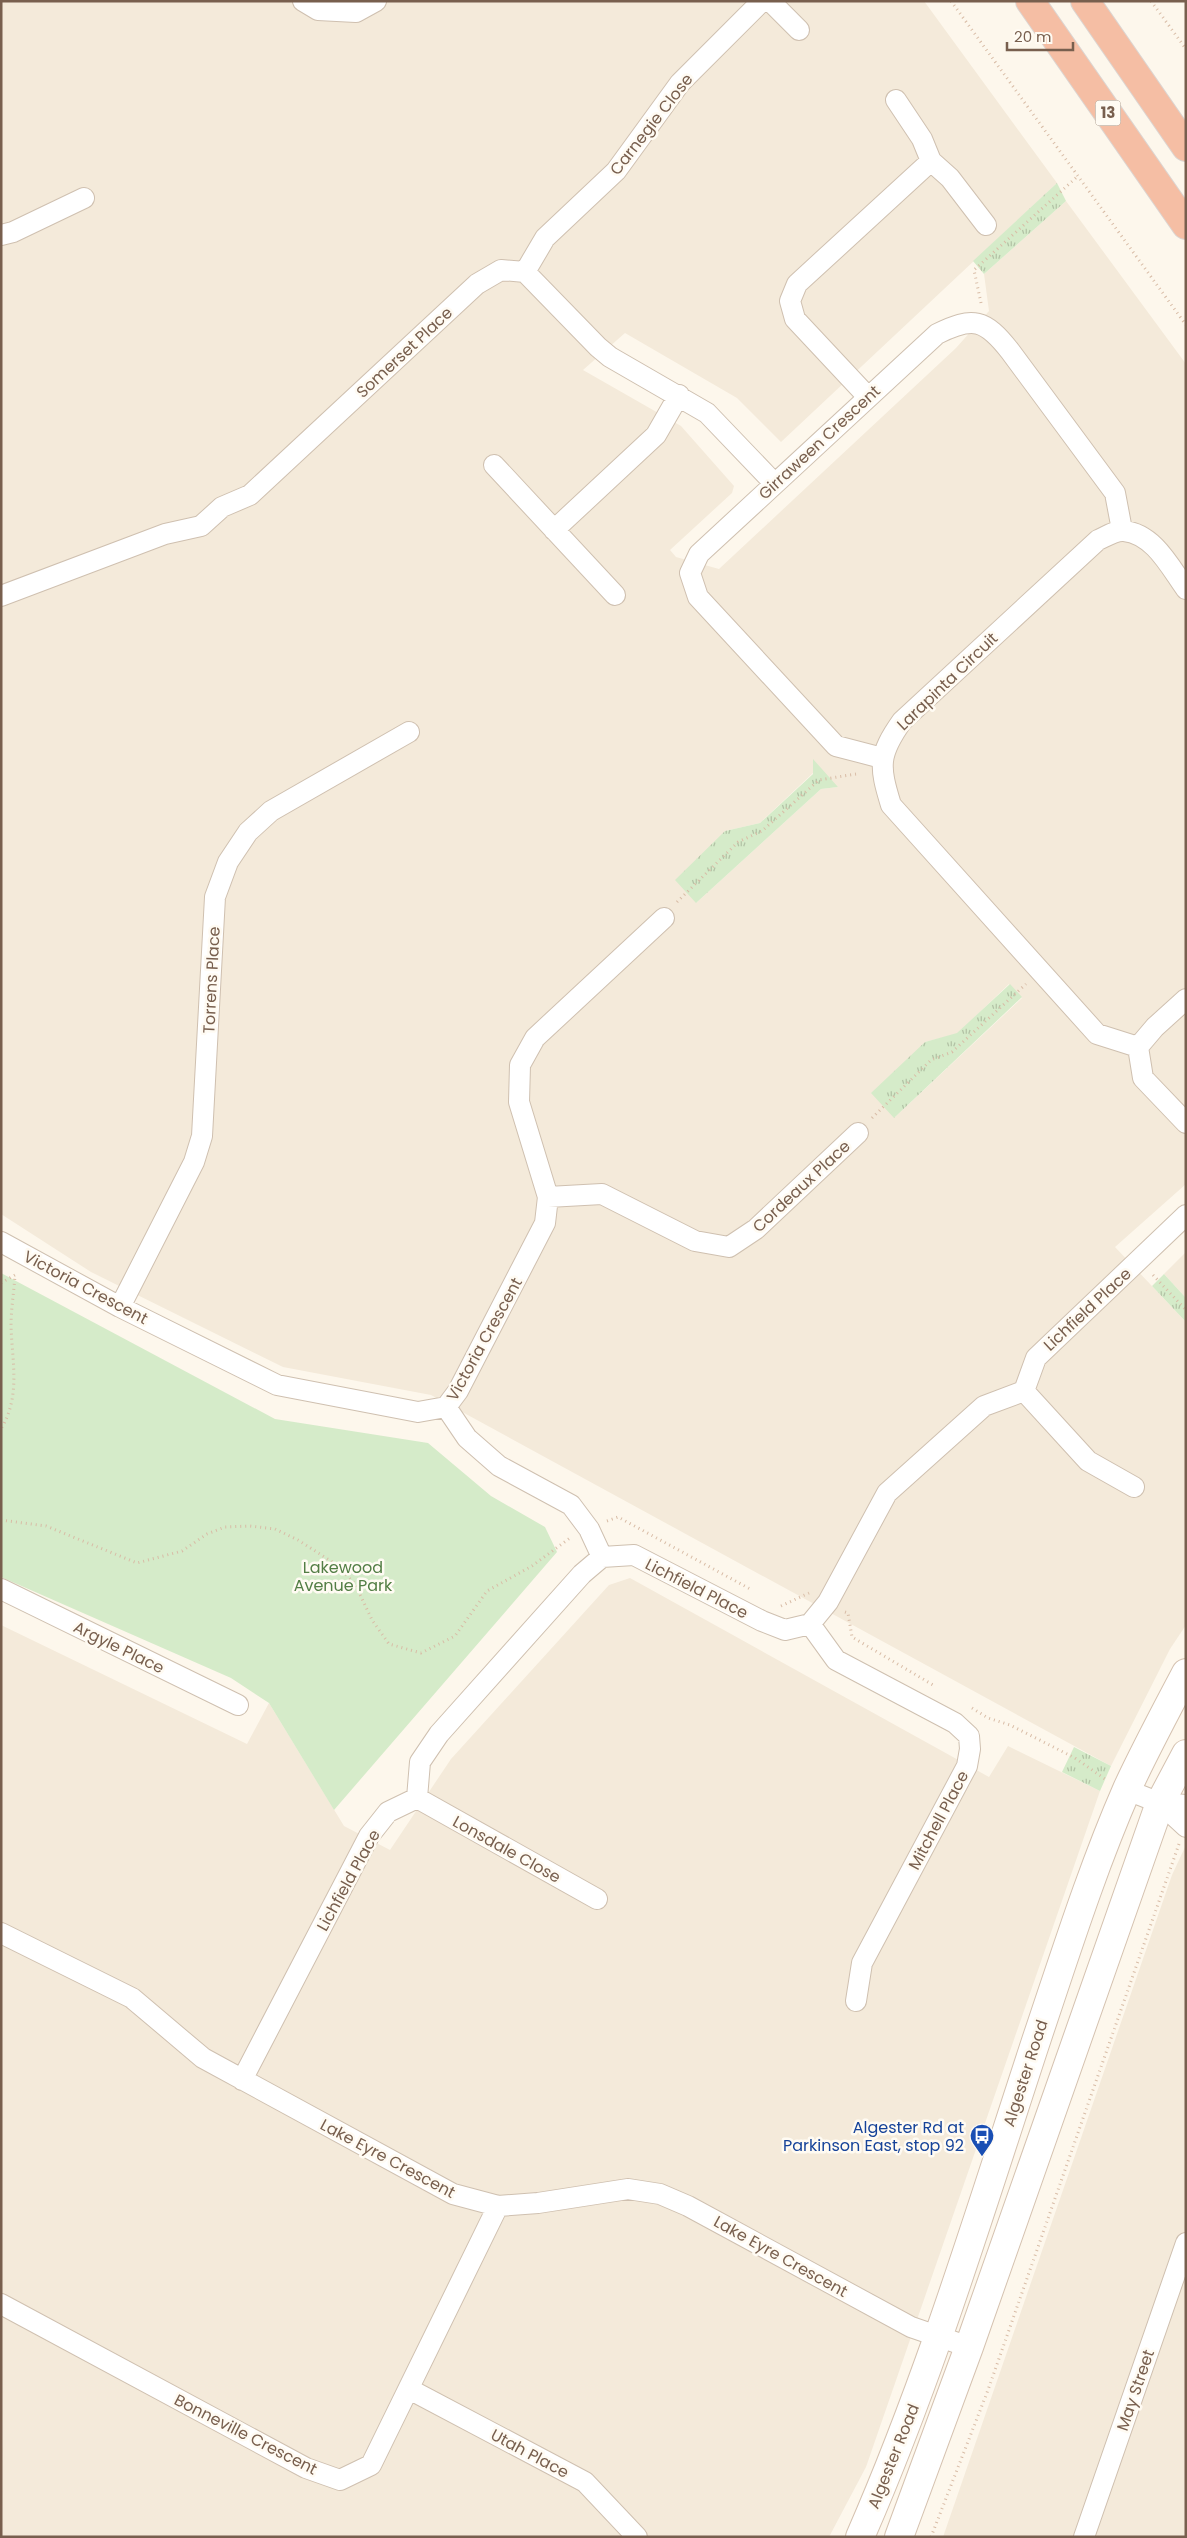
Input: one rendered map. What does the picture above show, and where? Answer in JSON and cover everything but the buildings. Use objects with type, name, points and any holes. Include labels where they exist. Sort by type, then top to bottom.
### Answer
[{"type":"highway","name":"13","points":[[1030,1],[1186,224]]},
{"type":"highway","points":[[1085,1],[1186,147]]},
{"type":"main road","name":"Algester Road","points":[[860,2537],[890,2468],[938,2337],[1056,1980],[1118,1785],[1186,1673]]},
{"type":"main road","name":"Algester Road","points":[[899,2537],[1173,1804],[1186,1754]]},
{"type":"street","points":[[303,1],[318,10],[356,12],[376,1]]},
{"type":"street","name":"Carnegie Close","points":[[525,272],[545,238],[616,171],[680,83],[762,1]]},
{"type":"street","points":[[770,1],[798,30]]},
{"type":"street","points":[[896,100],[922,139],[931,161],[950,178],[986,225]]},
{"type":"street","points":[[868,397],[794,319],[790,302],[797,284],[931,161]]},
{"type":"street","points":[[1,235],[13,232],[84,198]]},
{"type":"street","name":"Somerset Place","points":[[1,596],[165,534],[201,526],[222,507],[250,496],[477,284],[501,270],[525,272]]},
{"type":"street","points":[[525,272],[610,357],[679,395],[707,413],[774,483]]},
{"type":"street","name":"Girraween Crescent","points":[[875,757],[836,746],[698,597],[690,573],[699,554],[936,334],[959,323],[981,324],[997,334],[1115,493],[1122,530]]},
{"type":"street","points":[[554,530],[656,435],[679,395]]},
{"type":"street","points":[[494,466],[614,595]]},
{"type":"street","points":[[1122,530],[1141,536],[1156,548],[1186,589]]},
{"type":"street","name":"Larapinta Circuit","points":[[1122,530],[1098,540],[902,721],[875,757],[891,805],[1098,1034],[1138,1047]]},
{"type":"street","name":"Torrens Place","points":[[120,1307],[194,1162],[202,1136],[215,897],[228,862],[248,832],[271,811],[409,732]]},
{"type":"street","name":"Victoria Crescent","points":[[1,1242],[120,1307],[277,1386],[418,1412],[446,1407],[458,1391],[546,1223],[548,1197],[519,1102],[520,1065],[535,1038],[664,918]]},
{"type":"street","points":[[1186,999],[1155,1027],[1138,1047],[1143,1078],[1186,1123]]},
{"type":"street","name":"Cordeaux Place","points":[[548,1197],[602,1194],[695,1241],[728,1247],[756,1229],[858,1133]]},
{"type":"street","name":"Lichfield Place","points":[[1024,1391],[1036,1358],[1186,1215]]},
{"type":"street","points":[[810,1624],[828,1602],[886,1493],[984,1406],[1024,1391],[1088,1460],[1134,1487]]},
{"type":"street","points":[[417,1798],[420,1762],[439,1734],[582,1574],[602,1557],[589,1529],[571,1505],[499,1466],[467,1438],[446,1407]]},
{"type":"street","name":"Lichfield Place","points":[[602,1557],[634,1555],[762,1621],[785,1630],[810,1624]]},
{"type":"street","name":"Argyle Place","points":[[1,1590],[238,1705]]},
{"type":"street","name":"Mitchell Place","points":[[810,1624],[836,1660],[955,1723],[969,1736],[970,1750],[967,1766],[862,1963],[856,2001]]},
{"type":"street","points":[[1118,1785],[1173,1804],[1185,1827]]},
{"type":"street","name":"Lichfield Place","points":[[242,2080],[369,1836],[388,1812],[417,1798]]},
{"type":"street","name":"Lonsdale Close","points":[[417,1798],[597,1899]]},
{"type":"street","name":"Lake Eyre Crescent","points":[[1,1933],[132,1998],[203,2058],[453,2194],[498,2206],[538,2203],[628,2188],[660,2194],[688,2206],[911,2327],[969,2347]]},
{"type":"street","name":"Bonneville Crescent","points":[[1,2304],[306,2468],[340,2480],[371,2465],[498,2206]]},
{"type":"street","name":"May Street","points":[[1084,2537],[1186,2243]]},
{"type":"street","name":"Utah Place","points":[[409,2389],[585,2482],[637,2537]]},
{"type":"path","points":[[951,1],[1186,325]]},
{"type":"path","points":[[1151,1],[1186,49]]},
{"type":"path","points":[[974,306],[982,307],[974,270],[1078,176]]},
{"type":"path","points":[[664,918],[681,898],[738,842],[762,831],[819,780],[851,776],[863,770],[875,757]]},
{"type":"path","points":[[858,1133],[931,1060],[952,1052],[1041,970]]},
{"type":"path","points":[[1139,1260],[1186,1310]]},
{"type":"path","points":[[1,1283],[15,1275],[12,1325],[15,1378],[10,1415],[1,1429]]},
{"type":"path","points":[[1,1520],[46,1526],[137,1563],[182,1551],[207,1534],[225,1527],[250,1526],[275,1529],[298,1540],[337,1565],[355,1584],[372,1620],[389,1644],[421,1653],[455,1636],[487,1591],[532,1566],[567,1540],[618,1517],[756,1592]]},
{"type":"path","points":[[774,1601],[782,1606],[807,1592],[828,1602],[848,1613],[852,1637],[937,1687]]},
{"type":"path","points":[[971,1708],[988,1718],[1010,1724],[1075,1758],[1118,1785]]},
{"type":"path","points":[[931,2537],[991,2381],[1185,1827]]},
{"type":"shaded area","points":[[1,1],[924,1],[1057,183],[781,442],[737,398],[625,333],[583,370],[681,426],[734,486],[732,493],[670,550],[676,557],[719,569],[956,348],[989,311],[984,274],[1066,201],[1186,364],[1186,1184],[1115,1247],[1186,1322],[1186,1625],[1170,1649],[1111,1766],[431,1395],[283,1367],[91,1272],[1,1214]],"holes":[[[813,773],[838,787],[821,789],[696,903],[725,831],[760,823]],[[1009,984],[1022,998],[894,1118],[925,1042],[957,1034]]]},
{"type":"shaded area","points":[[1186,1252],[1186,1298],[1164,1274]]},
{"type":"shaded area","points":[[630,1578],[989,1777],[1008,1746],[1100,1791],[866,2467],[829,2537],[1,2537],[1,1625],[247,1744],[269,1703],[344,1826],[390,1850],[451,1759],[609,1585]]},
{"type":"shaded area","points":[[1186,1845],[1186,2537],[943,2537],[1172,1875]]},
{"type":"green space","points":[[1057,183],[1066,201],[984,274],[973,261]]},
{"type":"green space","points":[[813,759],[838,787],[821,789],[696,903],[675,880],[725,831],[760,823],[813,774]]},
{"type":"green space","points":[[1010,984],[1022,997],[894,1118],[871,1093],[925,1042],[957,1033]]},
{"type":"green space","name":"Lakewood Avenue Park","points":[[1,1273],[275,1419],[428,1443],[491,1496],[545,1527],[557,1552],[334,1810],[269,1703],[231,1678],[1,1577]]},
{"type":"green space","points":[[1164,1274],[1186,1298],[1186,1322],[1152,1286]]},
{"type":"green space","points":[[1074,1747],[1111,1766],[1100,1791],[1062,1772]]},
{"type":"place","name":"Algester Rd at Parkinson East, stop 92","points":[[982,2157]]}]
